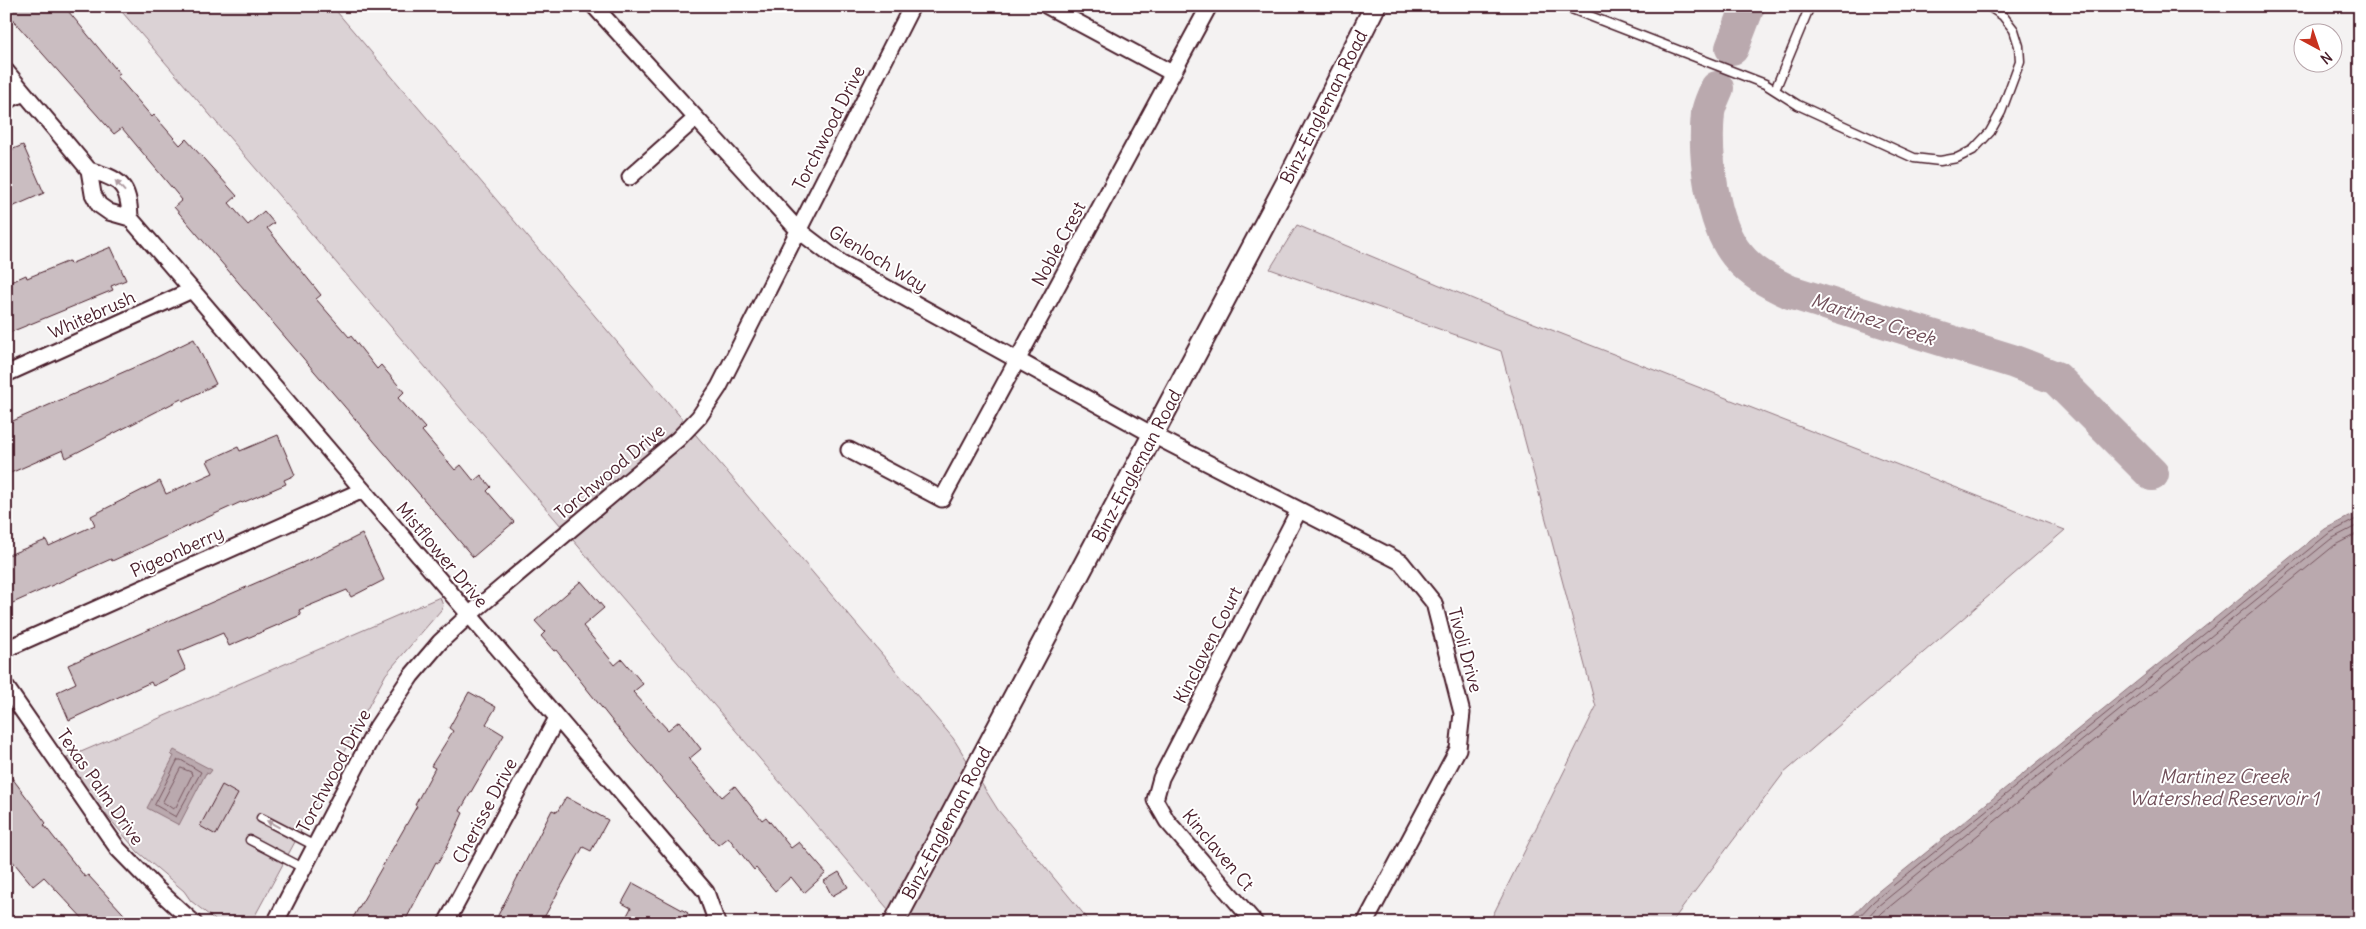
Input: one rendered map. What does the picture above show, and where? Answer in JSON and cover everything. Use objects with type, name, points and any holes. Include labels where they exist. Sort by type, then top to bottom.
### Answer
[{"type":"street","name":"Glenloch Way","points":[[594,6],[798,230],[840,262],[1153,435]]},
{"type":"street","name":"Torchwood Drive","points":[[274,923],[377,727],[411,676],[440,642],[469,615],[678,440],[699,417],[719,386],[912,6]]},
{"type":"street","points":[[1047,6],[1172,74]]},
{"type":"street","name":"Noble Crest","points":[[849,450],[942,499],[1208,6]]},
{"type":"street","name":"Binz-Engleman Road","points":[[894,923],[1287,182],[1375,6]]},
{"type":"street","points":[[6,71],[89,170],[93,194],[99,205],[109,212],[130,218],[129,198],[121,184],[110,176],[89,170]]},
{"type":"street","points":[[6,101],[24,92]]},
{"type":"street","points":[[630,177],[696,118]]},
{"type":"street","name":"Mistflower Drive","points":[[130,218],[706,892],[718,921]]},
{"type":"street","name":"Whitebrush","points":[[6,374],[192,290]]},
{"type":"street","name":"Tivoli Drive","points":[[1153,435],[1401,562],[1434,604],[1462,713],[1458,749],[1364,923]]},
{"type":"street","name":"Pigeonberry","points":[[6,649],[363,490]]},
{"type":"street","name":"Kinclaven Court","points":[[1155,800],[1161,778],[1299,510]]},
{"type":"street","name":"Texas Palm Drive","points":[[6,687],[118,849],[157,890],[194,923]]},
{"type":"street","name":"Cherisse Drive","points":[[446,923],[557,718]]},
{"type":"street","name":"Kinclaven Ct","points":[[1155,800],[1167,821],[1255,923]]},
{"type":"lane","points":[[1564,6],[1766,84],[1798,105],[1914,158],[1940,162],[1957,158],[1973,150],[1990,132],[2001,112],[2020,61],[2019,46],[2014,30],[2003,16],[1988,6]]},
{"type":"lane","points":[[1775,90],[1810,6]]},
{"type":"lane","points":[[261,818],[315,846]]},
{"type":"lane","points":[[250,840],[303,868]]},
{"type":"shaded area","points":[[117,6],[332,6],[953,738],[998,810],[1091,923],[900,923]]},
{"type":"shaded area","points":[[1297,225],[1485,304],[2065,530],[1783,774],[1671,923],[1489,923],[1596,707],[1501,351],[1270,269]]},
{"type":"shaded area","points":[[440,597],[443,606],[441,610],[386,674],[251,923],[219,923],[191,901],[184,891],[138,852],[86,791],[67,758]]},
{"type":"water","name":"Martinez Creek Watershed Reservoir 1","points":[[2360,511],[2360,923],[1846,923],[1870,898],[2325,529]]},
{"type":"water","points":[[174,750],[212,770],[209,774],[206,773],[179,825],[147,808],[174,756],[171,755]]},
{"type":"building","points":[[6,6],[64,6],[120,74],[117,76],[152,117],[154,115],[180,145],[186,139],[237,196],[229,203],[248,225],[264,211],[274,223],[267,228],[321,295],[316,299],[349,337],[351,336],[377,369],[381,365],[404,392],[398,398],[425,428],[422,431],[455,470],[461,465],[474,481],[481,475],[491,487],[487,491],[514,522],[473,557],[174,207],[182,200],[122,128],[114,134],[19,27],[6,11]]},
{"type":"building","points":[[23,145],[44,193],[12,207],[6,195],[6,152]]},
{"type":"building","points":[[111,247],[126,280],[111,286],[113,290],[6,334],[6,284],[26,275],[27,278],[69,261],[70,264]]},
{"type":"building","points":[[194,339],[216,384],[183,401],[181,399],[66,458],[63,450],[6,475],[6,424]]},
{"type":"building","points":[[278,435],[295,475],[284,480],[286,484],[6,606],[6,556],[46,540],[49,546],[95,525],[91,516],[160,481],[166,494],[213,473],[207,461],[238,447],[240,451]]},
{"type":"building","points":[[362,534],[384,580],[351,597],[347,590],[299,610],[301,615],[229,646],[223,633],[178,652],[186,670],[153,686],[151,682],[69,720],[57,692],[76,683],[68,665],[320,555]]},
{"type":"building","points":[[581,581],[604,608],[583,626],[615,665],[622,659],[643,684],[633,692],[668,730],[679,721],[701,749],[689,759],[722,797],[735,786],[762,820],[766,817],[791,848],[799,842],[826,873],[804,893],[791,877],[775,891],[756,868],[754,870],[728,837],[718,845],[613,722],[556,650],[554,651],[541,636],[545,632],[535,621]]},
{"type":"building","points":[[469,692],[496,707],[486,724],[504,735],[460,811],[463,813],[446,849],[438,863],[436,862],[404,923],[350,923],[417,806],[415,805],[435,768],[431,766],[453,731],[449,728]]},
{"type":"building","points":[[6,770],[46,823],[44,825],[85,877],[88,875],[132,923],[87,923],[44,877],[33,886],[6,853]]},
{"type":"building","points":[[222,785],[238,794],[216,835],[200,826]]},
{"type":"building","points":[[566,797],[608,820],[591,851],[583,847],[541,923],[494,923],[552,810],[557,812]]},
{"type":"building","points":[[839,872],[848,887],[832,896],[824,881]]},
{"type":"building","points":[[633,883],[688,913],[683,923],[623,923],[631,908],[622,903]]},
{"type":"waterway","name":"Martinez Creek","points":[[1732,48],[1748,6]]},
{"type":"waterway","name":"Martinez Creek","points":[[1717,88],[1710,104],[1707,130],[1707,148],[1712,189],[1716,209],[1729,244],[1750,268],[1790,292],[2012,361],[2056,378],[2152,474]]}]
